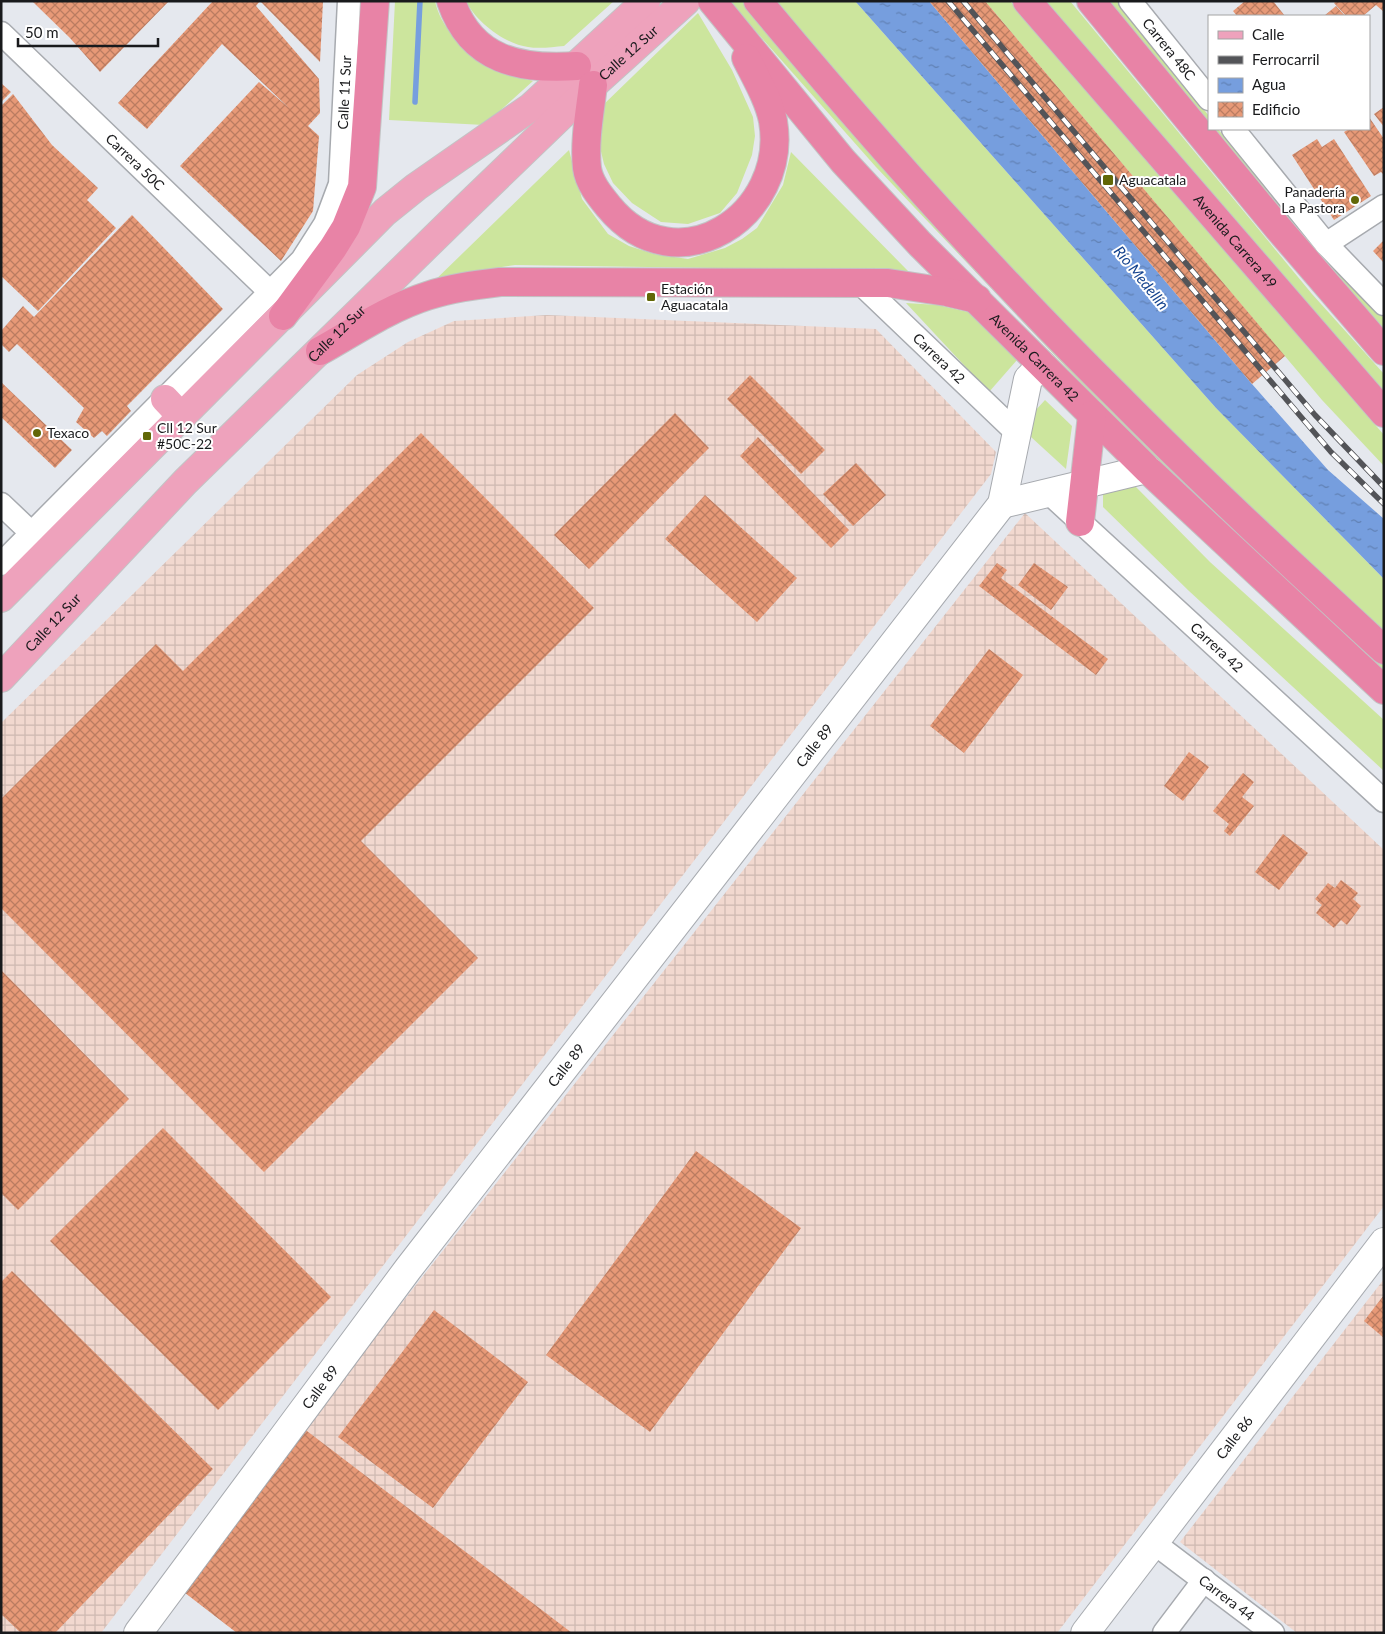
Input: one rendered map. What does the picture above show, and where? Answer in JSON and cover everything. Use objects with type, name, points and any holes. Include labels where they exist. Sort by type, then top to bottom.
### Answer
[{"type":"highway","points":[[283,316],[346,227],[362,188],[375,1]]},
{"type":"highway","points":[[451,1],[455,14],[474,40],[493,54],[517,65],[549,68],[585,75],[587,169],[598,194],[628,226],[656,240],[684,244],[717,235],[739,219],[756,199],[768,173],[775,146],[773,120],[730,23]]},
{"type":"highway","name":"Avenida Carrera 42","points":[[712,1],[876,198],[977,300],[1035,372],[1092,415],[1147,469],[1384,690]]},
{"type":"highway","points":[[758,1],[868,128],[998,273],[1116,396],[1229,506],[1384,650]]},
{"type":"highway","name":"Avenida Carrera 49","points":[[1027,1],[1384,413]]},
{"type":"highway","points":[[1092,2],[1278,228],[1384,351]]},
{"type":"highway","points":[[320,351],[408,303],[443,292],[500,282],[860,283],[917,286],[977,300]]},
{"type":"highway","points":[[1080,522],[1092,415]]},
{"type":"main road","name":"Calle 12 Sur","points":[[4,674],[185,482],[320,351],[585,75],[646,1]]},
{"type":"main road","name":"Calle 12 Sur","points":[[1,598],[41,543],[174,408],[283,316],[385,212],[416,187],[523,112],[585,75],[679,7]]},
{"type":"main road","points":[[1,583],[41,543]]},
{"type":"street","name":"Calle 11 Sur","points":[[340,184],[349,1]]},
{"type":"street","name":"Carrera 48C","points":[[1130,1],[1208,98]]},
{"type":"street","name":"Carrera 50C","points":[[1,33],[270,292]]},
{"type":"street","points":[[1234,130],[1326,244],[1384,304]]},
{"type":"street","name":"Calle 12 Sur","points":[[174,408],[270,292],[302,260],[325,224],[340,184]]},
{"type":"street","points":[[1326,244],[1384,206]]},
{"type":"street","name":"Carrera 42","points":[[860,283],[1017,433]]},
{"type":"street","name":"Calle 89","points":[[138,1633],[408,1268],[1002,504],[1017,433],[1035,372]]},
{"type":"street","points":[[1002,504],[1147,469]]},
{"type":"street","name":"Carrera 42","points":[[1049,493],[1384,800]]},
{"type":"street","points":[[1,504],[41,543],[1,564]]},
{"type":"street","name":"Calle 86","points":[[1085,1633],[1384,1242]]},
{"type":"street","name":"Carrera 44","points":[[1154,1542],[1273,1633]]},
{"type":"street","points":[[1164,1633],[1204,1580]]},
{"type":"shaded area","points":[[547,315],[876,329],[996,452],[991,474],[101,1633],[1,1633],[1,723],[357,375],[408,342],[454,321]]},
{"type":"shaded area","points":[[1025,513],[1384,850],[1384,1206],[1057,1633],[237,1633],[180,1589],[303,1428]]},
{"type":"shaded area","points":[[1384,1279],[1384,1633],[1297,1633],[1180,1542]]},
{"type":"green space","points":[[395,1],[435,1],[447,29],[469,53],[485,65],[496,70],[533,81],[484,125],[389,120]]},
{"type":"green space","points":[[466,1],[614,1],[564,46],[537,48],[519,45],[501,37],[477,17]]},
{"type":"green space","points":[[729,1],[749,1],[1248,539],[1384,664],[1384,676],[1158,464],[876,167]]},
{"type":"green space","points":[[770,1],[855,1],[1216,408],[1384,579],[1384,639],[1280,546],[913,168]]},
{"type":"green space","points":[[985,1],[1010,1],[1384,435],[1384,466],[1322,400]]},
{"type":"green space","points":[[1045,1],[1070,1],[1312,294],[1384,374],[1384,399]]},
{"type":"green space","points":[[1107,1],[1119,1],[1208,115],[1208,129]]},
{"type":"green space","points":[[698,13],[732,70],[753,117],[755,136],[752,155],[737,193],[720,213],[688,224],[661,222],[632,203],[613,183],[604,164],[598,139],[601,107]]},
{"type":"green space","points":[[1209,130],[1219,130],[1273,198],[1384,318],[1384,338],[1366,321],[1266,202]]},
{"type":"green space","points":[[569,150],[582,199],[608,234],[629,246],[654,254],[688,259],[725,248],[757,228],[783,185],[791,152],[908,271],[515,265],[462,273],[429,286]]},
{"type":"green space","points":[[906,303],[938,305],[968,312],[1017,360],[989,392]]},
{"type":"green space","points":[[1045,400],[1072,426],[1066,469],[1031,437],[1034,412]]},
{"type":"green space","points":[[1121,482],[1136,487],[1210,562],[1384,720],[1384,771],[1189,591],[1103,507],[1103,493]]},
{"type":"water","name":"Río Medellín","points":[[855,1],[929,1],[1252,384],[1328,470],[1384,519],[1384,579],[1216,408]]},
{"type":"building","points":[[32,1],[169,1],[100,72],[70,38]]},
{"type":"building","points":[[213,1],[260,1],[256,6],[319,79],[320,113],[308,126],[319,136],[313,211],[281,261],[180,166],[259,82],[289,108],[222,44],[147,129],[118,103]]},
{"type":"building","points":[[260,1],[323,1],[320,62]]},
{"type":"building","name":"Aguacatala","points":[[929,1],[985,1],[1285,356],[1252,384]]},
{"type":"building","points":[[1245,1],[1273,1],[1284,15],[1236,15],[1233,11]]},
{"type":"building","points":[[1336,1],[1384,1],[1384,12],[1376,5],[1364,15],[1345,15],[1334,3]]},
{"type":"building","points":[[1336,6],[1344,15],[1325,15]]},
{"type":"building","points":[[1,83],[11,92],[1,102]]},
{"type":"building","points":[[13,94],[52,145],[98,188],[87,200],[116,228],[38,311],[1,276],[1,106]]},
{"type":"building","points":[[1384,107],[1384,127],[1374,114]]},
{"type":"building","points":[[1370,118],[1384,139],[1384,175],[1381,172],[1374,176],[1344,132],[1347,130],[1370,130]]},
{"type":"building","points":[[1317,139],[1322,147],[1334,139],[1371,196],[1334,220],[1292,155]]},
{"type":"building","points":[[132,215],[223,309],[127,406],[131,411],[107,436],[102,431],[94,438],[76,422],[84,408],[17,344],[9,352],[1,344],[1,331],[23,306],[34,317]]},
{"type":"building","points":[[1384,240],[1384,263],[1373,251]]},
{"type":"building","points":[[750,375],[825,450],[801,474],[727,399]]},
{"type":"building","name":"Texaco","points":[[1,382],[72,450],[55,468],[1,417]]},
{"type":"building","points":[[675,413],[709,448],[589,569],[554,535]]},
{"type":"building","points":[[421,433],[594,608],[361,841],[478,958],[264,1172],[1,908],[1,799],[156,644],[183,671]]},
{"type":"building","points":[[758,437],[849,530],[831,548],[740,456]]},
{"type":"building","points":[[856,463],[886,495],[853,526],[823,494]]},
{"type":"building","points":[[705,495],[797,578],[757,622],[665,539]]},
{"type":"building","points":[[997,563],[1007,570],[1001,578],[1108,659],[1096,675],[979,586]]},
{"type":"building","points":[[1034,563],[1068,587],[1051,610],[1018,585]]},
{"type":"building","points":[[989,649],[1023,675],[964,753],[930,726]]},
{"type":"building","points":[[1189,752],[1209,767],[1183,801],[1164,786]]},
{"type":"building","points":[[1243,773],[1254,782],[1242,797],[1254,806],[1230,836],[1224,831],[1229,824],[1213,811]]},
{"type":"building","points":[[1283,834],[1308,853],[1279,890],[1255,872]]},
{"type":"building","points":[[1341,880],[1358,893],[1353,899],[1361,906],[1347,925],[1341,920],[1334,928],[1316,913],[1322,905],[1315,899],[1328,883],[1335,888]]},
{"type":"building","points":[[1,970],[129,1099],[18,1210],[1,1193]]},
{"type":"building","points":[[163,1128],[331,1297],[218,1410],[50,1241]]},
{"type":"building","points":[[696,1151],[801,1228],[650,1432],[546,1355]]},
{"type":"building","points":[[12,1271],[213,1469],[55,1633],[21,1633],[1,1614],[1,1282]]},
{"type":"building","points":[[1384,1295],[1384,1338],[1364,1321]]},
{"type":"building","points":[[434,1310],[528,1382],[433,1508],[338,1437]]},
{"type":"building","points":[[303,1428],[572,1633],[237,1633],[180,1589]]},
{"type":"waterway","points":[[415,102],[420,1]]},
{"type":"railway","points":[[948,1],[1331,452],[1384,504]]},
{"type":"railway","points":[[963,1],[1315,415],[1384,487]]},
{"type":"place","name":"Aguacatala","points":[[1108,180]]},
{"type":"place","name":"Panadería La Pastora","points":[[1355,200]]},
{"type":"place","name":"Estación Aguacatala","points":[[651,297]]},
{"type":"place","name":"Texaco","points":[[37,433]]},
{"type":"place","name":"Cll 12 Sur #50C-22","points":[[147,436]]}]
